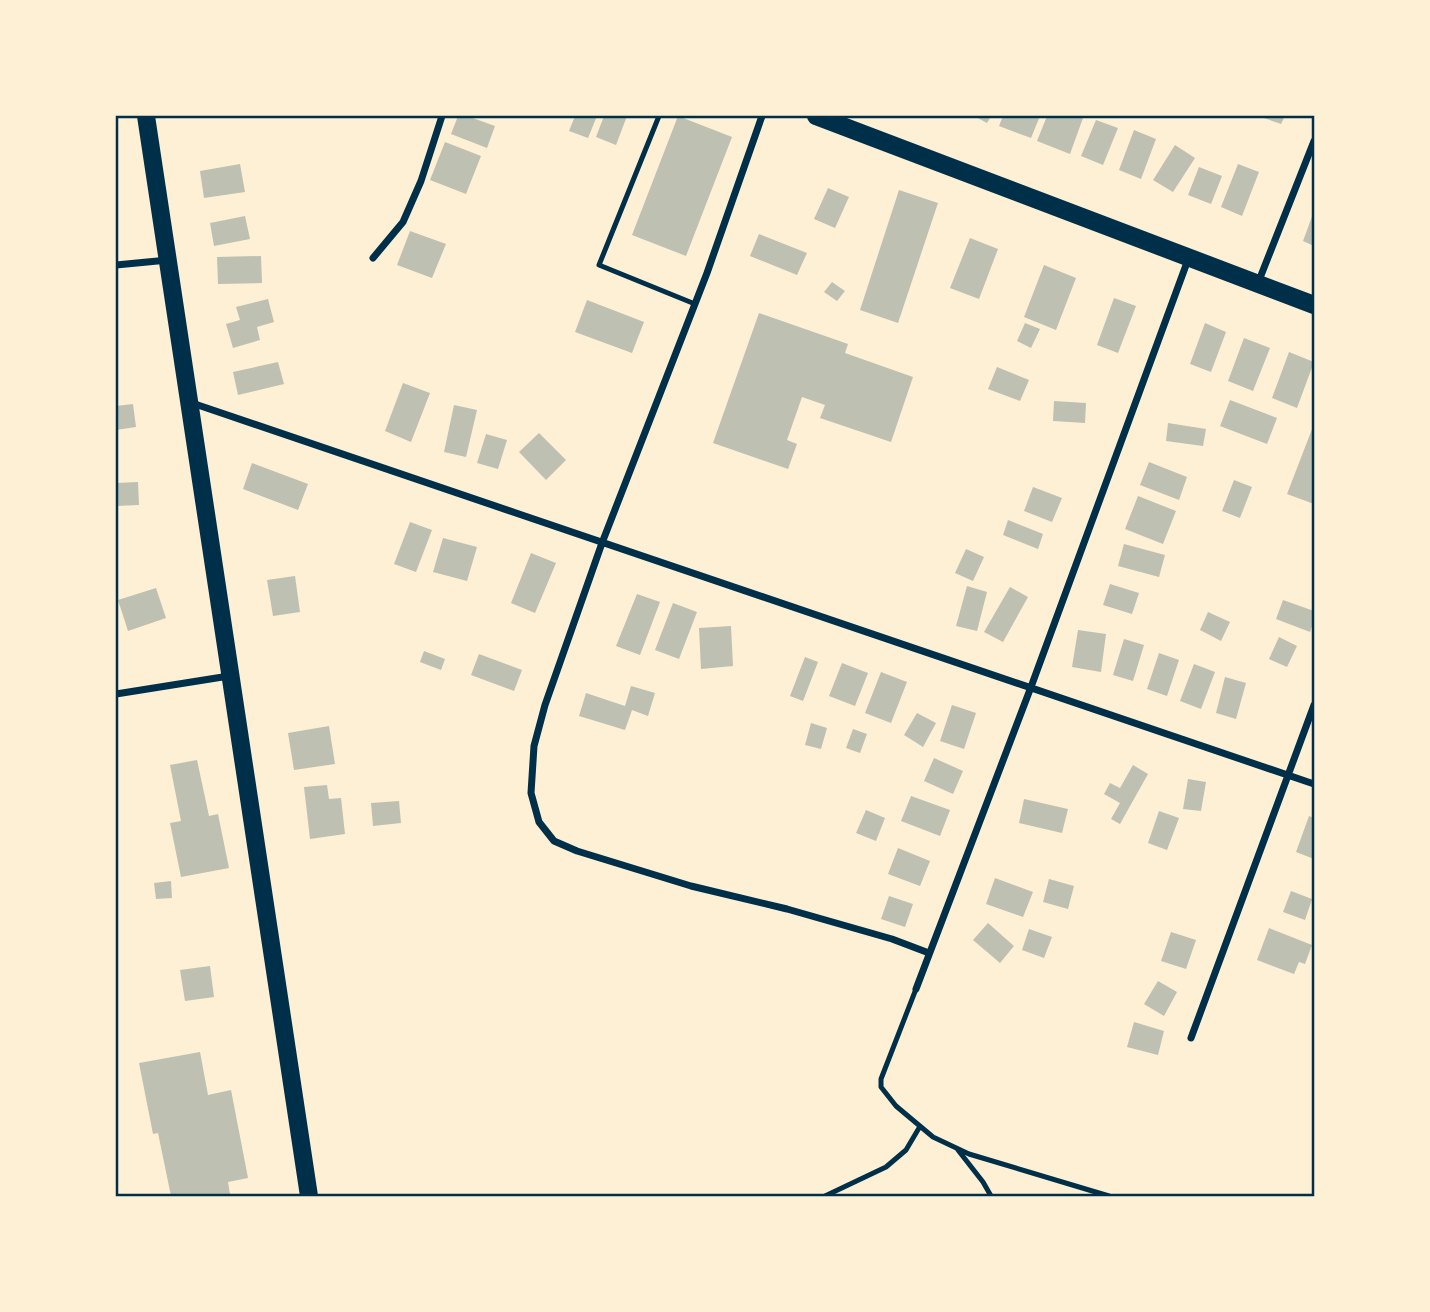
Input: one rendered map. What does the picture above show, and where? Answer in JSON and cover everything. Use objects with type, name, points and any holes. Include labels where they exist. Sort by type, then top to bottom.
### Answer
[{"type":"main road","points":[[146,116],[309,1196]]},
{"type":"main road","points":[[817,116],[1314,305]]},
{"type":"street","points":[[373,258],[403,222],[421,181],[442,116]]},
{"type":"street","points":[[762,116],[695,304],[602,543],[545,705],[534,746],[531,793],[539,822],[554,841],[577,851],[691,886],[787,909],[892,939],[929,953]]},
{"type":"street","points":[[1258,284],[1314,141]]},
{"type":"street","points":[[916,989],[1031,687],[1189,256]]},
{"type":"street","points":[[116,265],[169,260]]},
{"type":"street","points":[[189,402],[1314,784]]},
{"type":"street","points":[[116,694],[231,676]]},
{"type":"street","points":[[1191,1038],[1314,705]]},
{"type":"lane","points":[[659,116],[599,265],[695,304]]},
{"type":"lane","points":[[916,989],[881,1079],[881,1087],[896,1106],[919,1128],[969,1154],[1108,1196]]},
{"type":"lane","points":[[825,1196],[886,1167],[906,1150],[919,1128]]},
{"type":"lane","points":[[956,1147],[983,1181],[991,1196]]},
{"type":"building","points":[[458,116],[467,116],[495,126],[487,148],[451,134]]},
{"type":"building","points":[[575,116],[597,116],[588,138],[569,131]]},
{"type":"building","points":[[604,116],[627,116],[616,145],[596,137]]},
{"type":"building","points":[[678,116],[732,137],[686,256],[632,235]]},
{"type":"building","points":[[974,116],[991,116],[987,123]]},
{"type":"building","points":[[1003,116],[1040,116],[1031,138],[999,126]]},
{"type":"building","points":[[1047,116],[1083,118],[1070,154],[1037,141]]},
{"type":"building","points":[[1258,116],[1285,116],[1281,124]]},
{"type":"building","points":[[1096,120],[1118,128],[1103,165],[1081,156]]},
{"type":"building","points":[[1134,130],[1156,139],[1141,179],[1119,170]]},
{"type":"building","points":[[445,142],[481,156],[466,194],[430,180]]},
{"type":"building","points":[[1175,145],[1195,158],[1173,192],[1153,180]]},
{"type":"building","points":[[240,164],[245,192],[204,198],[200,171]]},
{"type":"building","points":[[1238,164],[1259,172],[1242,216],[1221,207]]},
{"type":"building","points":[[1199,167],[1222,176],[1211,204],[1188,195]]},
{"type":"building","points":[[828,188],[849,197],[835,228],[814,219]]},
{"type":"building","points":[[899,190],[938,203],[898,323],[860,310]]},
{"type":"building","points":[[1314,211],[1314,246],[1303,241]]},
{"type":"building","points":[[245,216],[250,239],[214,246],[210,223]]},
{"type":"building","points":[[410,231],[446,244],[432,278],[397,265]]},
{"type":"building","points":[[759,234],[807,253],[797,275],[750,256]]},
{"type":"building","points":[[970,238],[998,249],[979,299],[950,288]]},
{"type":"building","points":[[261,256],[262,283],[218,284],[217,257]]},
{"type":"building","points":[[1044,265],[1076,278],[1056,330],[1024,317]]},
{"type":"building","points":[[832,282],[845,291],[837,301],[824,292]]},
{"type":"building","points":[[1114,298],[1136,306],[1118,353],[1097,345]]},
{"type":"building","points":[[268,299],[274,322],[257,327],[260,340],[233,348],[226,324],[240,320],[236,307]]},
{"type":"building","points":[[587,300],[644,322],[632,353],[575,332]]},
{"type":"building","points":[[759,313],[848,344],[845,353],[913,377],[891,442],[820,418],[825,405],[802,397],[787,440],[797,444],[788,469],[713,443]]},
{"type":"building","points":[[1025,323],[1040,329],[1031,348],[1017,341]]},
{"type":"building","points":[[1205,323],[1226,332],[1211,372],[1190,364]]},
{"type":"building","points":[[1244,338],[1270,348],[1253,391],[1228,381]]},
{"type":"building","points":[[1289,352],[1314,362],[1297,408],[1272,398]]},
{"type":"building","points":[[278,362],[284,384],[238,395],[233,372]]},
{"type":"building","points":[[997,367],[1029,380],[1020,401],[988,389]]},
{"type":"building","points":[[403,383],[430,393],[411,442],[385,431]]},
{"type":"building","points":[[1230,400],[1277,418],[1267,444],[1220,426]]},
{"type":"building","points":[[1054,401],[1086,403],[1085,423],[1053,421]]},
{"type":"building","points":[[133,404],[136,427],[116,430],[116,406]]},
{"type":"building","points":[[454,405],[477,410],[466,457],[444,452]]},
{"type":"building","points":[[1168,423],[1206,429],[1203,446],[1166,441]]},
{"type":"building","points":[[1314,424],[1314,504],[1287,494]]},
{"type":"building","points":[[539,433],[566,460],[546,480],[519,452]]},
{"type":"building","points":[[486,434],[507,440],[498,469],[477,463]]},
{"type":"building","points":[[1149,462],[1187,477],[1179,500],[1140,485]]},
{"type":"building","points":[[252,463],[308,484],[298,510],[243,489]]},
{"type":"building","points":[[1234,480],[1252,487],[1240,518],[1222,511]]},
{"type":"building","points":[[138,482],[139,505],[116,506],[116,483]]},
{"type":"building","points":[[1033,487],[1062,498],[1052,522],[1024,511]]},
{"type":"building","points":[[1138,496],[1176,511],[1163,544],[1125,529]]},
{"type":"building","points":[[1008,520],[1043,534],[1038,549],[1003,535]]},
{"type":"building","points":[[410,522],[432,530],[416,572],[394,564]]},
{"type":"building","points":[[443,538],[477,547],[467,581],[433,572]]},
{"type":"building","points":[[1124,544],[1165,555],[1159,577],[1118,566]]},
{"type":"building","points":[[966,549],[984,557],[973,581],[955,573]]},
{"type":"building","points":[[531,553],[556,563],[535,613],[511,603]]},
{"type":"building","points":[[295,576],[300,612],[273,616],[267,580]]},
{"type":"building","points":[[1110,584],[1139,593],[1132,614],[1103,605]]},
{"type":"building","points":[[967,586],[987,592],[977,631],[956,626]]},
{"type":"building","points":[[1010,587],[1028,597],[1003,642],[984,632]]},
{"type":"building","points":[[156,588],[166,618],[128,631],[118,600]]},
{"type":"building","points":[[637,594],[660,602],[640,655],[616,646]]},
{"type":"building","points":[[1283,600],[1314,611],[1310,632],[1276,619]]},
{"type":"building","points":[[673,603],[697,612],[679,659],[655,650]]},
{"type":"building","points":[[1208,612],[1230,622],[1221,641],[1200,630]]},
{"type":"building","points":[[731,626],[733,666],[701,669],[699,628]]},
{"type":"building","points":[[1078,630],[1106,634],[1101,672],[1072,667]]},
{"type":"building","points":[[1279,637],[1297,646],[1287,667],[1269,659]]},
{"type":"building","points":[[1124,639],[1144,645],[1133,681],[1113,675]]},
{"type":"building","points":[[424,651],[445,659],[441,670],[420,662]]},
{"type":"building","points":[[1159,653],[1179,660],[1167,696],[1147,689]]},
{"type":"building","points":[[479,654],[522,670],[514,691],[471,675]]},
{"type":"building","points":[[805,657],[818,662],[803,701],[790,696]]},
{"type":"building","points":[[842,663],[868,673],[855,706],[829,696]]},
{"type":"building","points":[[1194,664],[1215,672],[1201,709],[1180,701]]},
{"type":"building","points":[[881,672],[907,682],[891,723],[865,713]]},
{"type":"building","points":[[1225,677],[1246,683],[1236,719],[1216,713]]},
{"type":"building","points":[[631,686],[655,693],[648,716],[632,710],[625,730],[579,716],[586,693],[625,706]]},
{"type":"building","points":[[952,705],[976,713],[964,749],[940,741]]},
{"type":"building","points":[[917,713],[936,723],[923,747],[904,735]]},
{"type":"building","points":[[811,723],[827,728],[821,749],[805,745]]},
{"type":"building","points":[[329,726],[335,764],[294,770],[288,733]]},
{"type":"building","points":[[853,729],[867,734],[860,753],[846,748]]},
{"type":"building","points":[[934,758],[963,771],[953,794],[924,781]]},
{"type":"building","points":[[197,760],[209,816],[218,814],[229,868],[181,877],[170,823],[181,821],[170,765]]},
{"type":"building","points":[[1133,765],[1148,774],[1120,824],[1111,819],[1120,803],[1104,794],[1110,783],[1120,788]]},
{"type":"building","points":[[1188,779],[1206,782],[1201,811],[1183,809]]},
{"type":"building","points":[[327,785],[329,799],[341,798],[345,834],[310,839],[304,787]]},
{"type":"building","points":[[911,796],[950,810],[940,836],[901,821]]},
{"type":"building","points":[[1024,799],[1068,809],[1062,833],[1019,823]]},
{"type":"building","points":[[399,801],[401,823],[373,826],[371,803]]},
{"type":"building","points":[[866,810],[885,818],[876,841],[856,833]]},
{"type":"building","points":[[1159,811],[1179,818],[1167,850],[1148,843]]},
{"type":"building","points":[[1309,816],[1314,818],[1314,859],[1296,852]]},
{"type":"building","points":[[898,848],[930,861],[920,886],[888,874]]},
{"type":"building","points":[[995,878],[1033,892],[1023,917],[986,904]]},
{"type":"building","points":[[1049,879],[1074,886],[1068,909],[1043,902]]},
{"type":"building","points":[[171,881],[172,898],[156,899],[154,883]]},
{"type":"building","points":[[1291,891],[1312,899],[1305,920],[1283,912]]},
{"type":"building","points":[[889,896],[913,904],[905,927],[881,919]]},
{"type":"building","points":[[988,923],[1014,946],[1000,963],[973,940]]},
{"type":"building","points":[[1269,928],[1312,945],[1305,964],[1299,962],[1294,974],[1257,960]]},
{"type":"building","points":[[1029,929],[1052,937],[1044,958],[1022,950]]},
{"type":"building","points":[[1171,932],[1196,940],[1186,969],[1161,961]]},
{"type":"building","points":[[210,966],[214,997],[185,1001],[180,970]]},
{"type":"building","points":[[1158,981],[1177,992],[1164,1016],[1144,1004]]},
{"type":"building","points":[[1134,1022],[1164,1031],[1158,1055],[1127,1047]]},
{"type":"building","points":[[200,1052],[208,1095],[231,1090],[248,1178],[228,1182],[230,1194],[171,1196],[158,1133],[153,1134],[139,1063]]}]
